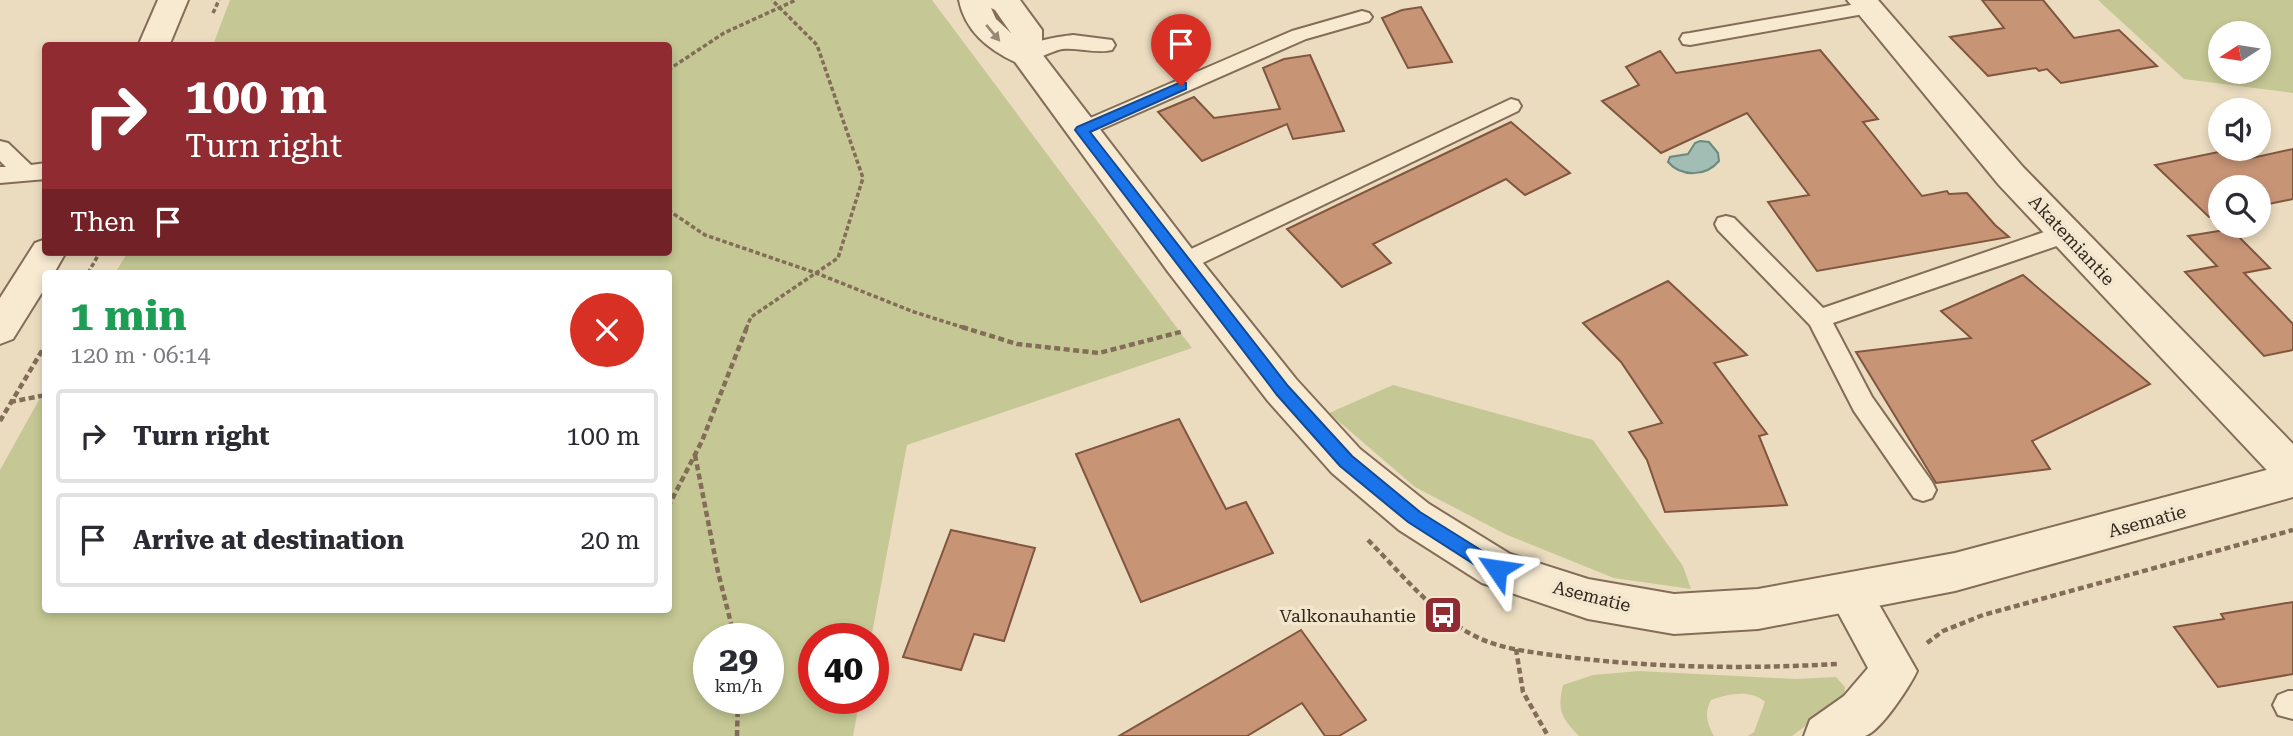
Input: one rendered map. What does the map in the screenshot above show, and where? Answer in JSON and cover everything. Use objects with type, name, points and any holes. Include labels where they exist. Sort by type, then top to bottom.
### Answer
[{"type":"street","points":[[155,42],[173,0]]},
{"type":"street","name":"Asematie","points":[[974,0],[975,10],[999,42],[1026,55],[1182,263],[1282,390],[1346,461],[1414,517],[1497,569],[1588,599],[1674,614],[1758,609],[1850,594],[1955,572],[2293,480]]},
{"type":"street","name":"Asematie","points":[[999,0],[1006,3],[1027,30],[1026,55]]},
{"type":"street","name":"Akatemiantie","points":[[1865,4],[2011,176],[2293,471]]},
{"type":"street","points":[[0,329],[46,256]]},
{"type":"street","points":[[1827,736],[1860,712],[1894,671],[1850,594]]},
{"type":"lane","points":[[1689,39],[1865,4]]},
{"type":"lane","points":[[1082,130],[1300,36],[1363,17]]},
{"type":"lane","points":[[1026,55],[1055,42],[1078,40],[1105,45]]},
{"type":"lane","points":[[1182,263],[1511,106]]},
{"type":"lane","points":[[0,148],[36,172]]},
{"type":"lane","points":[[0,175],[36,172]]},
{"type":"lane","points":[[1726,225],[1819,319],[1863,404],[1923,490]]},
{"type":"lane","points":[[1819,319],[2066,234]]},
{"type":"path","points":[[672,499],[695,454],[751,317],[838,258],[863,178],[817,45],[772,0]]},
{"type":"path","points":[[672,67],[724,33],[796,0]]},
{"type":"path","points":[[672,213],[705,235],[816,273],[914,312],[1017,344],[1099,353],[1193,329]]},
{"type":"path","points":[[0,421],[42,350]]},
{"type":"path","points":[[10,402],[42,396]]},
{"type":"path","points":[[695,454],[731,623]]},
{"type":"path","points":[[1754,669],[1841,664],[1927,643],[1943,631],[1983,615],[2293,530]]},
{"type":"path","points":[[1516,649],[1523,692],[1548,736]]},
{"type":"path","points":[[737,736],[738,714]]},
{"type":"green space","points":[[230,0],[932,0],[1192,348],[907,445],[874,623],[798,623],[798,714],[857,714],[853,736],[0,736],[0,470],[42,394],[42,613],[672,613],[672,270],[117,270],[126,256],[672,256],[672,42],[214,42]]},
{"type":"green space","points":[[2098,0],[2293,0],[2293,93],[2223,84],[2272,84],[2272,21],[2208,21],[2208,82],[2184,79]]},
{"type":"green space","points":[[1393,385],[1593,440],[1683,566],[1691,589],[1614,578],[1505,534],[1415,487],[1329,413]]},
{"type":"green space","points":[[1639,671],[1796,679],[1836,677],[1845,687],[1844,697],[1792,736],[1748,736],[1754,732],[1765,702],[1746,694],[1711,700],[1707,718],[1714,736],[1579,736],[1568,724],[1560,701],[1563,685],[1593,675]]},
{"type":"water","points":[[1709,142],[1718,153],[1719,161],[1714,166],[1694,173],[1680,170],[1668,162],[1670,157],[1688,154],[1695,143]]},
{"type":"building","points":[[1982,0],[2043,0],[2074,38],[2119,30],[2157,66],[2061,83],[2047,69],[2039,71],[2036,68],[1988,76],[1950,37],[2004,28]]},
{"type":"building","points":[[1421,7],[1452,62],[1408,68],[1382,18],[1402,10]]},
{"type":"building","points":[[1820,50],[1878,119],[1863,122],[1922,196],[1947,191],[1949,194],[1967,193],[2009,237],[1817,271],[1768,202],[1809,195],[1747,113],[1661,153],[1602,101],[1639,85],[1626,67],[1660,51],[1676,73]]},
{"type":"building","points":[[1310,55],[1344,131],[1293,139],[1287,124],[1202,161],[1158,112],[1194,97],[1214,118],[1280,109],[1263,68],[1284,59]]},
{"type":"building","points":[[1511,122],[1570,173],[1525,195],[1506,179],[1373,244],[1391,263],[1342,287],[1287,229]]},
{"type":"building","points":[[2293,149],[2293,199],[2271,204],[2271,175],[2208,175],[2208,216],[2155,165],[2208,154],[2208,161],[2271,161],[2271,154]]},
{"type":"building","points":[[2208,233],[2208,238],[2240,238],[2270,268],[2244,273],[2293,324],[2293,350],[2264,356],[2185,272],[2217,266],[2188,236]]},
{"type":"building","points":[[2023,275],[2150,384],[2032,441],[2050,469],[1936,483],[1856,352],[1971,338],[1941,311]]},
{"type":"building","points":[[1668,281],[1747,355],[1714,363],[1767,434],[1759,436],[1787,505],[1665,512],[1647,460],[1629,432],[1662,423],[1621,362],[1583,323]]},
{"type":"building","points":[[1179,419],[1226,509],[1246,502],[1273,553],[1141,602],[1076,454]]},
{"type":"building","points":[[951,530],[1035,548],[1004,641],[974,634],[961,670],[903,657]]},
{"type":"building","points":[[2293,602],[2293,674],[2218,687],[2174,627],[2224,619],[2221,614]]},
{"type":"building","points":[[1301,630],[1366,720],[1339,736],[1325,736],[1302,703],[1247,736],[1119,736]]},
{"type":"place","name":"Valkonauhantie","points":[[1443,615]]},
{"type":"route","points":[[1181,86],[1082,130],[1282,390],[1346,461],[1414,517],[1497,569]]}]
